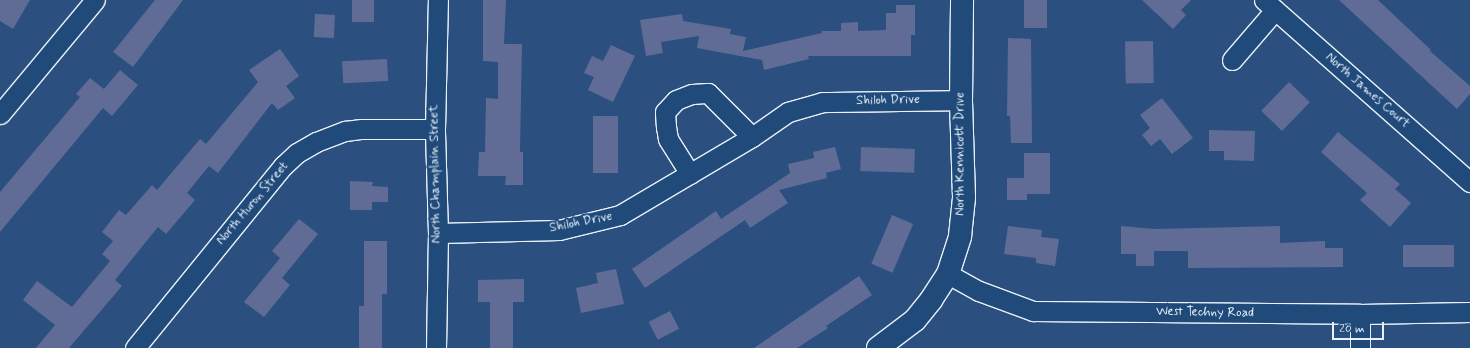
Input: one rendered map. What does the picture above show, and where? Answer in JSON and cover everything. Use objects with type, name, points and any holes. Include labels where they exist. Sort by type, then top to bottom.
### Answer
[{"type":"street","points":[[0,114],[95,0]]},
{"type":"street","name":"North Champlain Street","points":[[436,348],[438,233],[435,129],[438,0]]},
{"type":"street","name":"North Kennicott Drive","points":[[878,348],[915,320],[948,274],[960,236],[964,197],[960,100],[962,0]]},
{"type":"street","points":[[1232,60],[1269,5]]},
{"type":"street","name":"North James Court","points":[[1269,5],[1470,182]]},
{"type":"street","points":[[690,174],[668,139],[665,112],[676,100],[692,94],[708,93],[752,137]]},
{"type":"street","name":"Shiloh Drive","points":[[438,233],[559,230],[620,215],[752,137],[788,112],[822,102],[960,100]]},
{"type":"street","name":"North Huron Street","points":[[135,348],[283,166],[297,153],[316,142],[345,131],[362,129],[435,129]]},
{"type":"street","name":"West Techny Road","points":[[948,274],[979,290],[1033,311],[1360,314],[1470,312]]},
{"type":"street","points":[[1360,314],[1360,348]]},
{"type":"building","points":[[0,0],[30,0],[13,29],[0,21]]},
{"type":"building","points":[[155,0],[183,0],[133,67],[113,52]]},
{"type":"building","points":[[352,0],[374,0],[374,22],[352,22]]},
{"type":"building","points":[[483,0],[506,0],[504,44],[522,44],[520,152],[523,152],[523,185],[505,185],[506,176],[478,176],[479,152],[485,152],[486,98],[498,99],[498,62],[483,61]]},
{"type":"building","points":[[1024,0],[1047,0],[1047,28],[1024,28]]},
{"type":"building","points":[[1142,0],[1191,0],[1181,10],[1186,15],[1173,29]]},
{"type":"building","points":[[1339,0],[1378,0],[1431,50],[1430,51],[1470,86],[1470,94],[1457,109]]},
{"type":"building","points":[[896,5],[915,5],[915,35],[911,35],[911,56],[808,56],[809,59],[764,70],[762,60],[697,48],[699,36],[661,42],[663,53],[646,56],[640,20],[682,14],[683,21],[731,29],[730,34],[746,37],[743,51],[822,33],[822,31],[841,31],[841,23],[858,22],[858,31],[886,30],[886,13],[896,13]]},
{"type":"building","points":[[315,14],[335,15],[334,38],[314,37]]},
{"type":"building","points":[[1008,38],[1031,39],[1032,143],[1011,143],[1010,116],[1007,116]]},
{"type":"building","points":[[1125,41],[1153,41],[1154,83],[1126,83]]},
{"type":"building","points":[[611,45],[635,56],[613,102],[588,90],[594,77],[584,73],[592,56],[603,61]]},
{"type":"building","points":[[280,49],[299,76],[286,86],[295,98],[278,110],[272,103],[218,173],[209,166],[187,193],[195,200],[166,234],[158,227],[115,280],[122,286],[69,348],[36,348],[55,325],[23,300],[37,281],[72,307],[110,261],[102,254],[113,241],[102,232],[119,210],[126,215],[152,185],[157,190],[200,139],[206,144],[258,82],[249,70]]},
{"type":"building","points":[[387,59],[388,81],[343,83],[342,61]]},
{"type":"building","points":[[120,70],[138,85],[112,116],[103,108],[0,232],[0,192],[80,97],[76,94],[90,78],[104,89]]},
{"type":"building","points":[[1289,82],[1310,102],[1282,131],[1261,111]]},
{"type":"building","points":[[1162,98],[1193,138],[1172,154],[1160,139],[1151,146],[1142,135],[1150,128],[1140,115]]},
{"type":"building","points":[[593,116],[618,116],[618,173],[593,173]]},
{"type":"building","points":[[1209,130],[1255,131],[1254,161],[1224,160],[1224,151],[1209,151]]},
{"type":"building","points":[[1338,132],[1400,184],[1395,189],[1411,203],[1390,227],[1360,200],[1367,193],[1321,152]]},
{"type":"building","points":[[835,147],[841,169],[826,173],[827,178],[779,190],[788,203],[750,228],[745,220],[645,288],[632,269],[716,211],[721,219],[790,173],[788,164],[814,158],[813,152]]},
{"type":"building","points":[[861,147],[915,149],[914,173],[860,171]]},
{"type":"building","points":[[1024,153],[1050,153],[1050,194],[1027,194],[1027,200],[1007,200],[1007,178],[1024,178]]},
{"type":"building","points":[[350,181],[373,182],[372,186],[388,187],[388,202],[372,202],[372,210],[350,210]]},
{"type":"building","points":[[892,215],[913,224],[892,273],[871,264]]},
{"type":"building","points":[[299,219],[318,234],[282,278],[290,285],[264,317],[244,302],[280,258],[272,251]]},
{"type":"building","points":[[1008,226],[1042,230],[1041,237],[1059,239],[1055,266],[1036,263],[1036,258],[1004,254]]},
{"type":"building","points":[[1121,226],[1155,229],[1280,226],[1280,243],[1325,241],[1325,248],[1343,248],[1343,267],[1188,268],[1188,251],[1154,251],[1154,266],[1136,266],[1136,254],[1121,254]]},
{"type":"building","points":[[364,241],[387,241],[387,294],[382,294],[382,348],[359,348],[359,306],[364,306]]},
{"type":"building","points":[[1403,245],[1454,245],[1454,267],[1403,267]]},
{"type":"building","points":[[616,269],[624,304],[581,313],[576,288],[598,283],[596,273]]},
{"type":"building","points":[[859,276],[872,295],[826,326],[828,328],[797,348],[754,348]]},
{"type":"building","points":[[524,279],[524,302],[513,302],[513,348],[490,348],[490,302],[478,302],[478,280]]},
{"type":"building","points":[[670,311],[679,329],[658,340],[649,322]]}]
